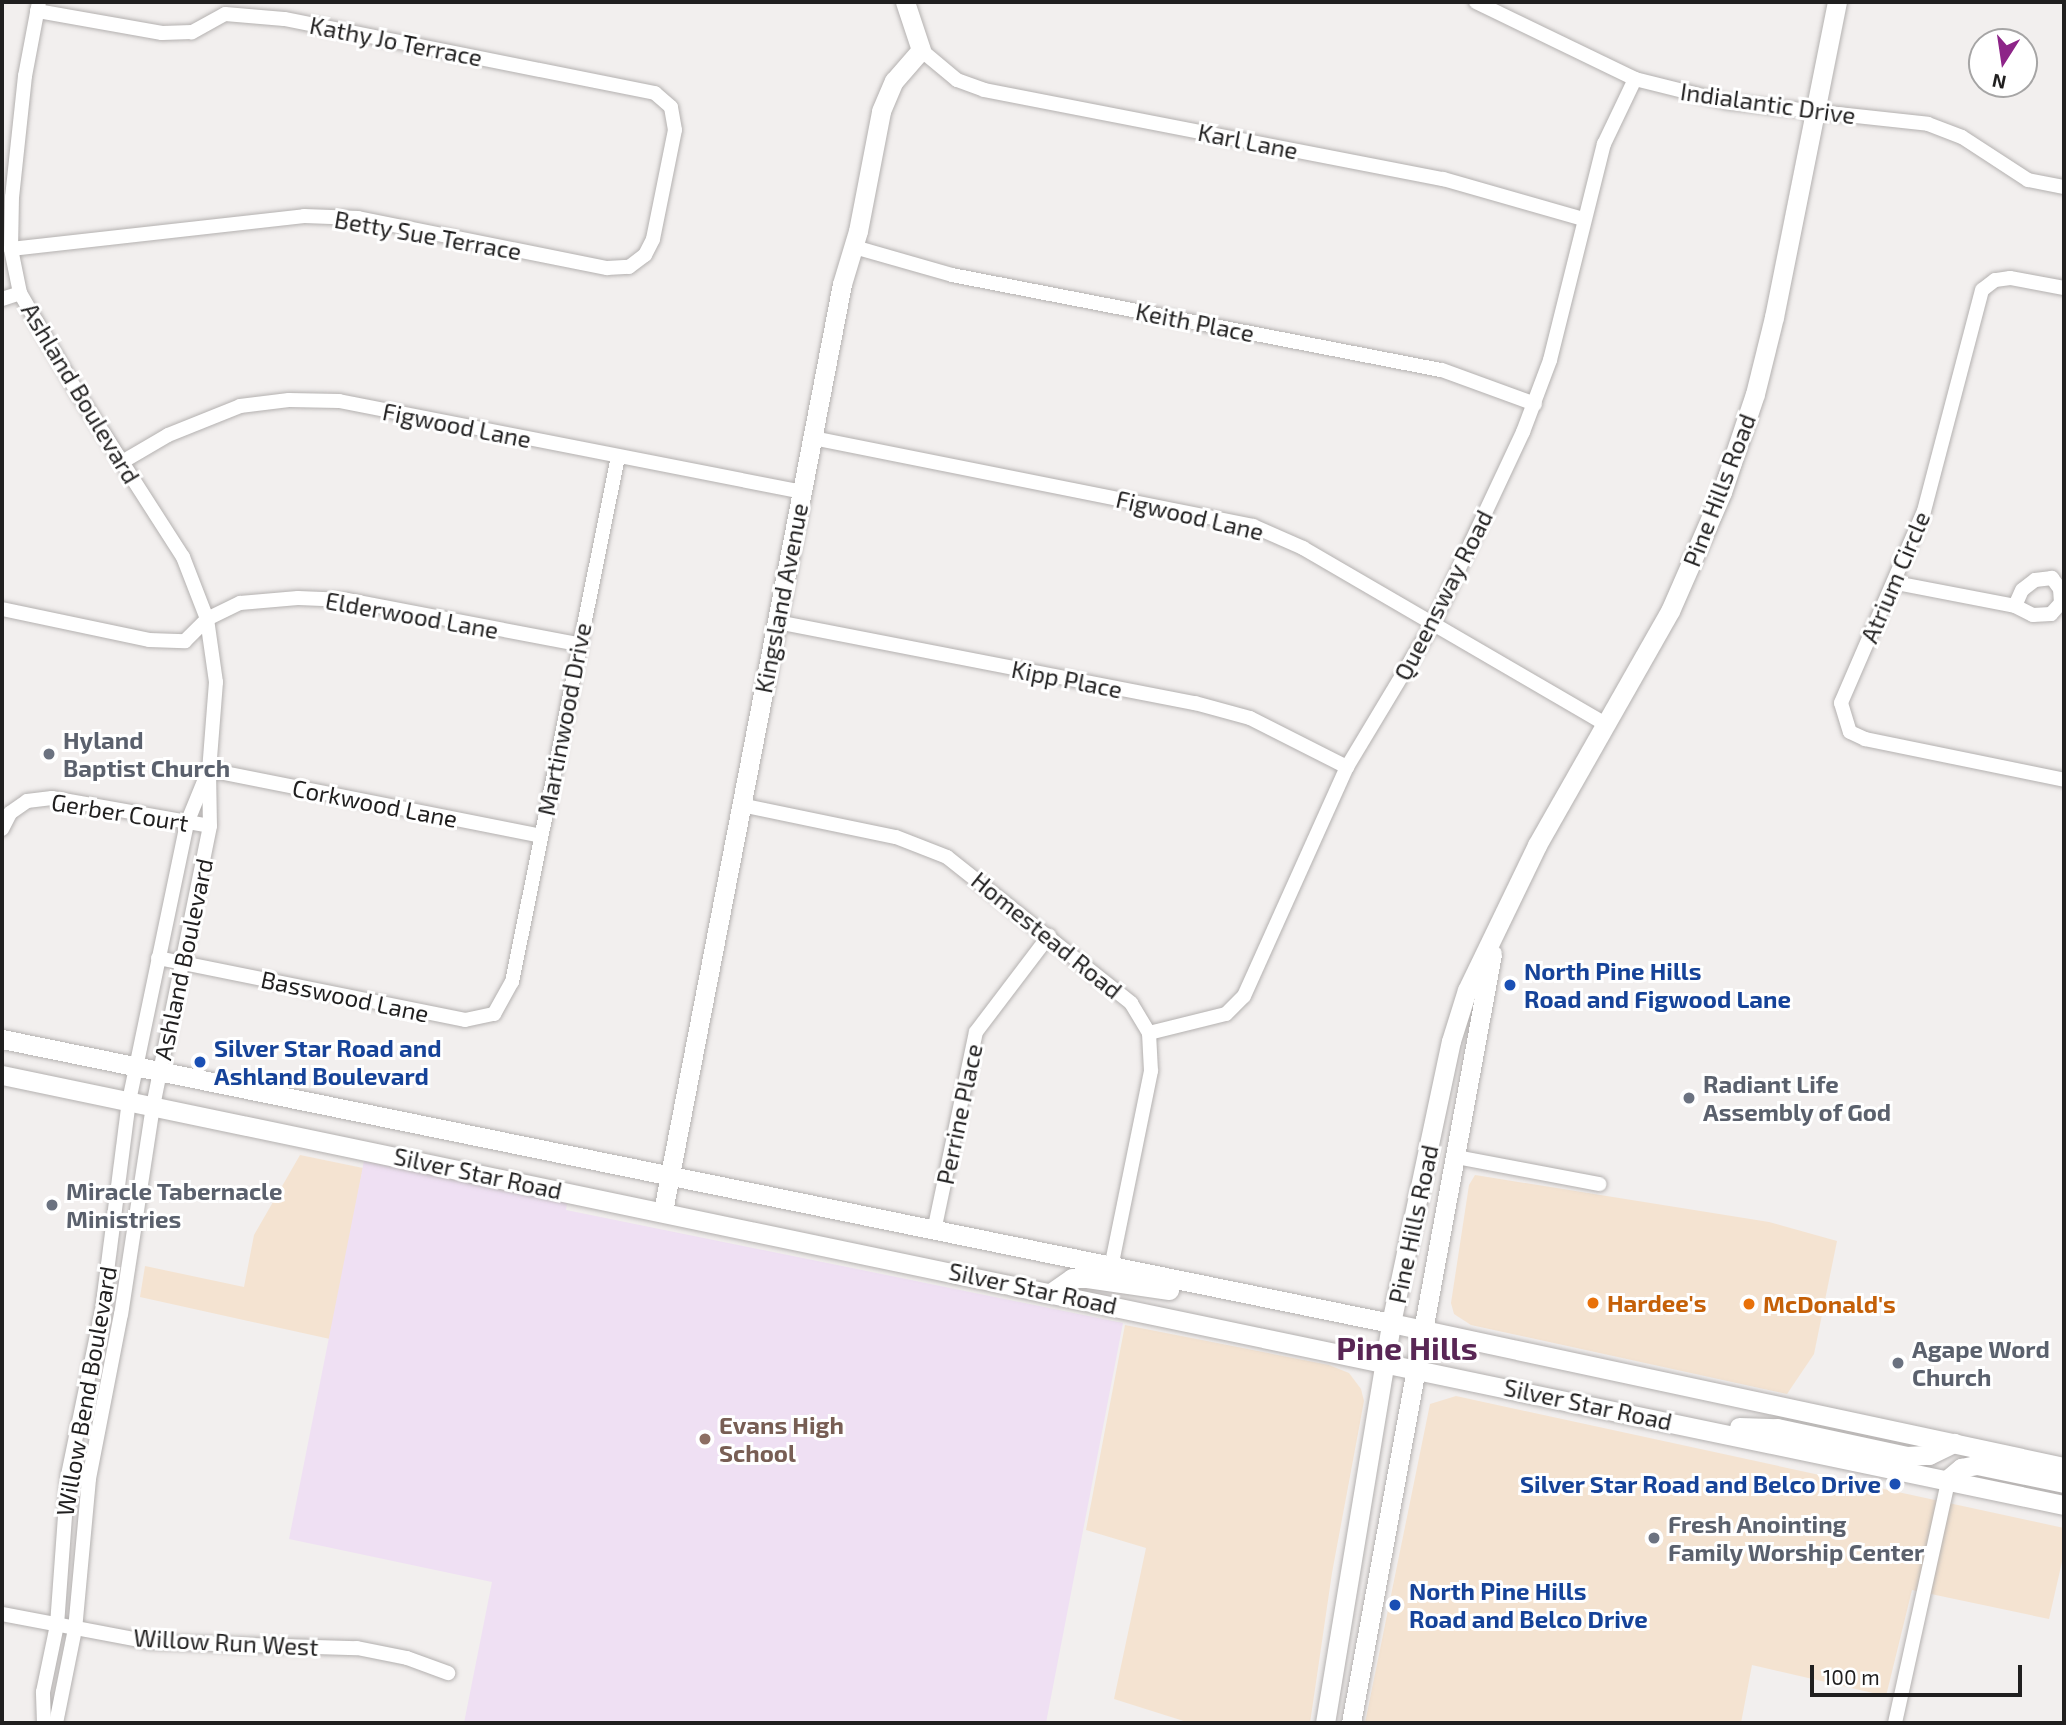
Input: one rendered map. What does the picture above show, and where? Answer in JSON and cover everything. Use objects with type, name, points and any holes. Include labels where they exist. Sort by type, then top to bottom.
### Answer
[{"type":"main road","points":[[905,2],[921,50]]},
{"type":"main road","name":"Pine Hills Road","points":[[1325,1723],[1391,1324],[1451,1041],[1467,990],[1494,940],[1537,845],[1606,724],[1700,548],[1743,434],[1774,317],[1837,2]]},
{"type":"main road","name":"Kingsland Avenue","points":[[663,1211],[802,492],[884,99],[921,50]]},
{"type":"main road","name":"Pine Hills Road","points":[[1351,1723],[1494,940]]},
{"type":"main road","name":"Silver Star Road","points":[[2,1039],[1424,1330],[2064,1467]]},
{"type":"main road","name":"Silver Star Road","points":[[2,1075],[1949,1478],[2064,1505]]},
{"type":"main road","points":[[1052,1292],[1072,1278],[1087,1278],[1285,1302]]},
{"type":"main road","points":[[1692,1426],[1777,1428],[1907,1456],[1929,1455],[1954,1443]]},
{"type":"main road","points":[[1949,1478],[1961,1468],[1977,1465],[2064,1483]]},
{"type":"street","name":"Indialantic Drive","points":[[1476,2],[1635,79],[1704,98],[1928,124],[1962,137],[2028,180],[2064,187]]},
{"type":"street","name":"Kathy Jo Terrace","points":[[38,7],[162,33],[192,32],[224,8],[655,93],[671,107],[675,130],[664,188]]},
{"type":"street","name":"Ashland Boulevard","points":[[38,7],[15,147],[11,249],[20,293],[183,557],[207,619],[216,682],[209,770],[210,826],[152,1106]]},
{"type":"street","name":"Karl Lane","points":[[921,50],[957,80],[984,90],[1443,179],[1583,219]]},
{"type":"street","name":"Queensway Road","points":[[1149,1032],[1226,1014],[1239,1004],[1347,767],[1433,624],[1535,404],[1550,360],[1583,219],[1604,144],[1635,79]]},
{"type":"street","name":"Betty Sue Terrace","points":[[11,249],[304,216],[358,218],[607,268],[629,267],[646,256],[664,188]]},
{"type":"street","name":"Keith Place","points":[[853,247],[952,275],[1442,370],[1535,404]]},
{"type":"street","name":"Atrium Circle","points":[[2064,288],[2010,278],[1995,280],[1982,290],[1924,511],[1896,583],[1847,686],[1842,704],[1850,732],[2064,780]]},
{"type":"street","points":[[2,299],[20,293]]},
{"type":"street","name":"Figwood Lane","points":[[122,462],[168,435],[240,406],[289,400],[339,401],[802,492]]},
{"type":"street","name":"Figwood Lane","points":[[813,438],[1252,526],[1303,548],[1606,724]]},
{"type":"street","name":"Martinwood Drive","points":[[512,982],[578,644],[618,457]]},
{"type":"street","points":[[1896,583],[2015,606]]},
{"type":"street","name":"Elderwood Lane","points":[[2,610],[149,640],[185,641],[207,619],[240,603],[298,598],[346,600],[578,644]]},
{"type":"street","name":"Kipp Place","points":[[777,622],[1195,704],[1250,718],[1347,767]]},
{"type":"street","name":"Ashland Boulevard","points":[[128,1101],[187,822],[209,770]]},
{"type":"street","name":"Corkwood Lane","points":[[209,770],[541,836]]},
{"type":"street","name":"Gerber Court","points":[[2,829],[10,813],[27,801],[52,798],[210,826]]},
{"type":"street","name":"Homestead Road","points":[[741,805],[922,844],[970,872],[1121,992],[1149,1032]]},
{"type":"street","name":"Perrine Place","points":[[934,1231],[976,1032],[1049,936]]},
{"type":"street","name":"Basswood Lane","points":[[158,958],[464,1020],[494,1014],[512,982]]},
{"type":"street","points":[[1111,1267],[1151,1071],[1149,1032]]},
{"type":"street","name":"Willow Bend Boulevard","points":[[44,1723],[43,1692],[57,1625],[68,1475],[103,1311],[128,1101]]},
{"type":"street","name":"Willow Bend Boulevard","points":[[56,1723],[75,1629],[89,1479],[121,1314],[152,1106]]},
{"type":"street","points":[[1456,1157],[1599,1184]]},
{"type":"street","points":[[1895,1723],[1949,1478]]},
{"type":"street","name":"Willow Run West","points":[[2,1614],[150,1642],[357,1648],[407,1658],[448,1674]]},
{"type":"shaded area","points":[[300,1155],[363,1168],[330,1339],[140,1297],[145,1266],[244,1287],[254,1235]]},
{"type":"shaded area","name":"Evans High School","points":[[364,1161],[567,1203],[566,1210],[1123,1323],[1046,1723],[464,1723],[492,1582],[289,1539]]},
{"type":"shaded area","points":[[1475,1175],[1769,1222],[1837,1241],[1814,1354],[1787,1394],[1471,1325],[1454,1314],[1451,1303],[1469,1185]]},
{"type":"shaded area","points":[[1125,1325],[1329,1365],[1349,1373],[1361,1389],[1364,1401],[1332,1573],[1310,1723],[1190,1723],[1114,1699],[1146,1548],[1086,1530]]},
{"type":"shaded area","points":[[1456,1396],[2064,1528],[2064,1553],[2049,1619],[1912,1590],[1886,1696],[1752,1665],[1741,1723],[1365,1723],[1430,1404]]},
{"type":"place","name":"Hyland Baptist Church","points":[[49,754]]},
{"type":"place","name":"North Pine Hills Road and Figwood Lane","points":[[1510,985]]},
{"type":"place","name":"Silver Star Road and Ashland Boulevard","points":[[200,1062]]},
{"type":"place","name":"Radiant Life Assembly of God","points":[[1689,1098]]},
{"type":"place","name":"Miracle Tabernacle Ministries","points":[[52,1205]]},
{"type":"place","name":"Hardee's","points":[[1593,1303]]},
{"type":"place","name":"McDonald's","points":[[1749,1304]]},
{"type":"place","name":"Agape Word Church","points":[[1898,1363]]},
{"type":"place","name":"Evans High School","points":[[705,1439]]},
{"type":"place","name":"Silver Star Road and Belco Drive","points":[[1895,1484]]},
{"type":"place","name":"Fresh Anointing Family Worship Center","points":[[1654,1538]]},
{"type":"place","name":"North Pine Hills Road and Belco Drive","points":[[1395,1605]]},
{"type":"district","name":"Pine Hills","points":[[1407,1347]]}]
